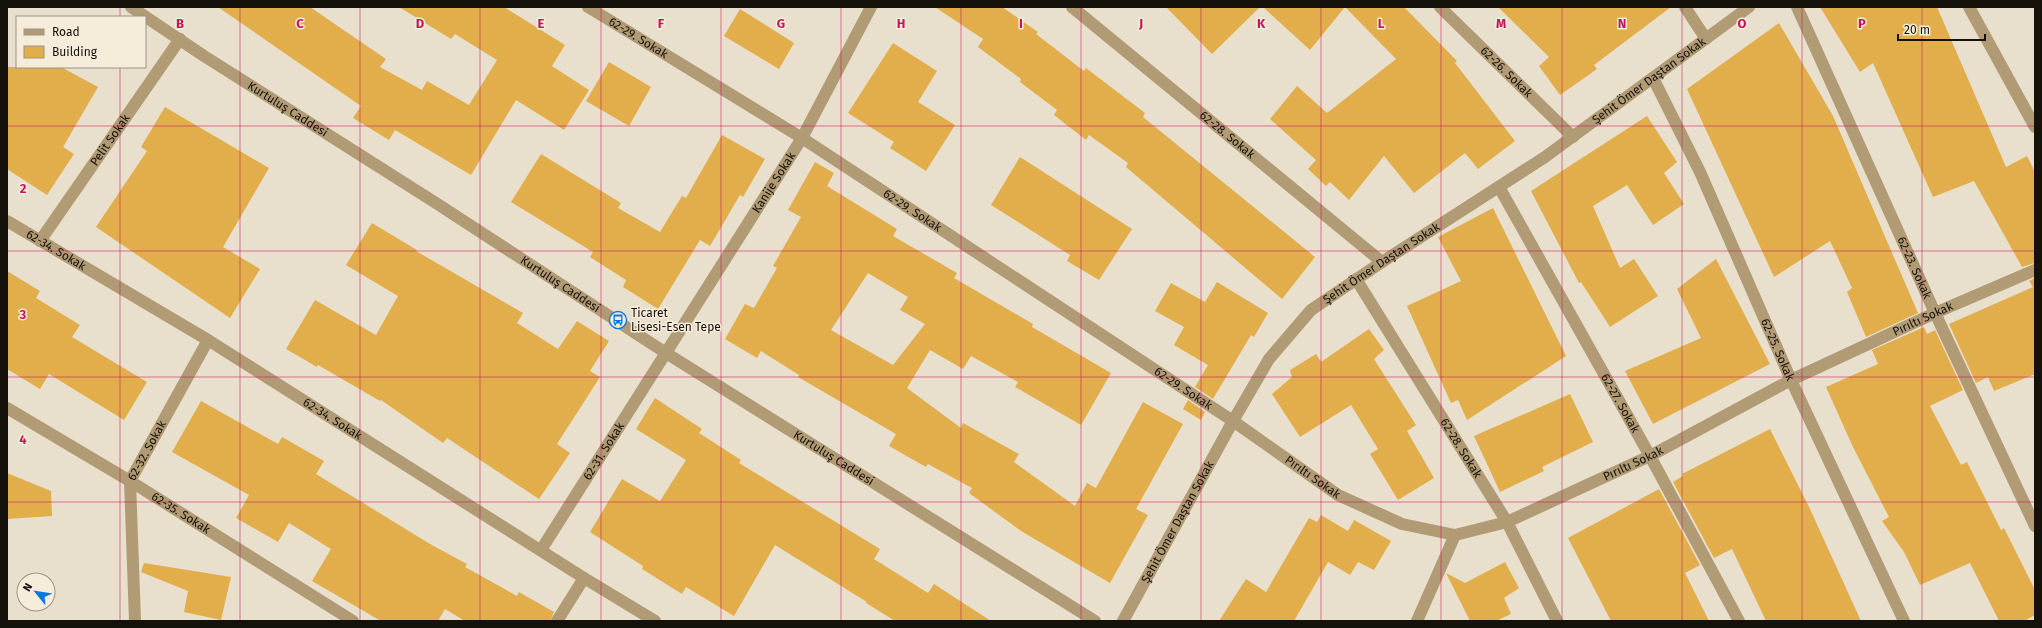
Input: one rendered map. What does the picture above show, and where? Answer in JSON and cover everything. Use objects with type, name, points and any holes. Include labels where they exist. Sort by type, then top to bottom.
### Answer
[{"type":"street","name":"Kurtuluş Caddesi","points":[[131,7],[144,16]]},
{"type":"street","name":"62-29. Sokak","points":[[588,7],[802,138],[1233,420]]},
{"type":"street","name":"Kanije Sokak","points":[[666,353],[802,138],[871,7]]},
{"type":"street","name":"62-28. Sokak","points":[[1072,7],[1382,262]]},
{"type":"street","name":"62-26. Sokak","points":[[1440,7],[1573,137]]},
{"type":"street","points":[[1685,7],[1706,39]]},
{"type":"street","name":"Şehit Ömer Daştan Sokak","points":[[1123,621],[1233,420],[1270,359],[1311,310],[1573,137],[1749,7]]},
{"type":"street","name":"62-23. Sokak","points":[[1797,7],[1935,313],[2035,526]]},
{"type":"street","points":[[1969,7],[2035,127]]},
{"type":"street","name":"Kurtuluş Caddesi","points":[[146,17],[666,353],[1094,621]]},
{"type":"street","name":"Pelit Sokak","points":[[40,241],[180,40]]},
{"type":"street","name":"62-25. Sokak","points":[[1653,78],[1700,172],[1791,380],[1904,621]]},
{"type":"street","name":"62-27. Sokak","points":[[1499,186],[1650,456],[1739,621]]},
{"type":"street","name":"62-34. Sokak","points":[[7,221],[208,340],[584,578],[655,621]]},
{"type":"street","name":"Pırıltı Sokak","points":[[1233,420],[1338,495],[1402,524],[1454,535],[1507,522],[1650,456],[1791,380],[1935,313],[2035,270]]},
{"type":"street","name":"62-28. Sokak","points":[[1356,279],[1507,522],[1557,621]]},
{"type":"street","name":"62-32. Sokak","points":[[135,621],[130,481],[208,340]]},
{"type":"street","name":"62-31. Sokak","points":[[541,550],[666,353]]},
{"type":"street","name":"62-35. Sokak","points":[[7,408],[130,481],[353,621]]},
{"type":"street","points":[[1417,621],[1454,535]]},
{"type":"street","points":[[557,621],[584,578]]},
{"type":"building","points":[[218,7],[310,7],[386,59],[380,67],[422,90],[427,81],[469,105],[497,60],[455,34],[451,39],[399,7],[504,7],[565,45],[552,66],[589,90],[564,130],[516,100],[471,175],[395,130],[389,140],[353,118],[361,106]]},
{"type":"building","points":[[935,7],[1002,7],[1038,32],[1036,34],[1084,71],[1086,68],[1145,113],[1143,117],[1315,257],[1282,299],[1126,167],[1128,163],[1089,135],[1086,140],[1054,115],[1057,110],[1020,82],[1021,79],[978,47],[983,39]]},
{"type":"building","points":[[1166,7],[1260,7],[1212,54]]},
{"type":"building","points":[[1263,7],[1345,7],[1310,50]]},
{"type":"building","points":[[1345,7],[1404,7],[1457,61],[1455,63],[1515,141],[1478,169],[1465,153],[1414,193],[1384,156],[1349,200],[1330,182],[1326,186],[1308,169],[1316,160],[1270,119],[1297,86],[1327,113],[1396,59]]},
{"type":"building","points":[[1498,7],[1671,7],[1594,65],[1597,69],[1560,95],[1539,66],[1549,57]]},
{"type":"building","points":[[1820,7],[1937,7],[2006,167],[2027,156],[2035,172],[2035,263],[2022,267],[1974,181],[1933,197],[1873,63],[1860,72]]},
{"type":"building","points":[[740,9],[794,43],[779,69],[724,36]]},
{"type":"building","points":[[1779,23],[1833,116],[1918,313],[1866,337],[1847,292],[1852,288],[1830,241],[1774,277],[1687,89]]},
{"type":"building","points":[[893,43],[937,71],[918,102],[955,125],[926,171],[890,148],[894,142],[848,113]]},
{"type":"building","points":[[609,62],[651,87],[629,126],[586,101]]},
{"type":"building","points":[[7,67],[63,68],[98,87],[63,147],[74,154],[47,195],[7,169]]},
{"type":"building","points":[[165,107],[269,168],[223,247],[260,269],[230,318],[96,227],[147,151],[141,147]]},
{"type":"building","points":[[1647,116],[1677,162],[1664,173],[1684,204],[1653,225],[1627,185],[1593,206],[1620,268],[1634,259],[1658,296],[1610,327],[1581,282],[1579,283],[1531,191]]},
{"type":"building","points":[[722,135],[765,159],[743,197],[740,195],[710,246],[700,240],[658,309],[623,287],[626,280],[590,257],[593,252],[511,202],[541,154],[621,203],[618,208],[660,232],[682,196],[686,198]]},
{"type":"building","points":[[1020,157],[1132,229],[1099,280],[1067,261],[1070,255],[991,205]]},
{"type":"building","points":[[815,162],[834,173],[827,186],[897,229],[893,236],[957,273],[954,278],[1033,324],[1032,327],[1111,373],[1081,425],[1015,387],[1018,382],[971,356],[963,369],[930,350],[907,388],[961,428],[963,423],[1019,454],[1014,462],[1075,506],[1087,483],[1096,488],[1143,402],[1183,424],[1136,509],[1148,515],[1110,583],[1021,531],[969,493],[972,488],[928,464],[926,467],[889,446],[896,434],[798,377],[799,375],[761,351],[757,358],[725,339],[745,304],[754,308],[777,268],[773,266],[801,217],[788,210]],"holes":[[[868,273],[908,297],[900,310],[925,324],[893,365],[831,330]]]},
{"type":"building","points":[[1493,208],[1566,356],[1467,420],[1458,400],[1451,403],[1407,306],[1461,281],[1438,237]]},
{"type":"building","points":[[372,223],[417,250],[416,251],[523,313],[517,323],[558,349],[577,321],[609,341],[590,371],[600,377],[557,444],[570,453],[539,499],[447,438],[443,443],[381,400],[380,401],[318,365],[317,367],[286,349],[315,300],[376,335],[398,296],[346,265]]},
{"type":"building","points":[[1716,259],[1770,364],[1653,424],[1625,371],[1701,338],[1677,289]]},
{"type":"building","points":[[7,271],[40,291],[36,298],[80,325],[72,337],[147,382],[124,420],[49,374],[40,389],[7,369]]},
{"type":"building","points":[[2035,278],[2035,374],[1994,391],[1988,377],[1976,383],[1949,324],[2033,287],[2029,281]]},
{"type":"building","points":[[1217,282],[1268,313],[1254,337],[1251,335],[1213,399],[1195,387],[1208,365],[1174,345],[1184,327],[1155,311],[1171,283],[1205,302]]},
{"type":"building","points":[[1924,327],[1927,334],[1935,330],[1963,390],[1930,406],[1961,465],[1967,462],[2001,530],[2004,528],[2035,590],[2035,615],[2024,621],[1999,621],[1970,563],[1920,585],[1904,552],[1882,521],[1889,517],[1853,447],[1826,387],[1878,364],[1872,350]]},
{"type":"building","points":[[1369,329],[1384,350],[1374,359],[1416,425],[1407,431],[1434,478],[1398,500],[1370,454],[1378,449],[1351,405],[1300,437],[1272,394],[1292,377],[1290,370],[1316,354],[1321,362]]},
{"type":"building","points":[[1570,394],[1593,442],[1542,467],[1544,471],[1500,492],[1474,436]]},
{"type":"building","points":[[655,398],[702,429],[699,433],[741,460],[739,463],[880,549],[874,559],[928,593],[934,584],[991,621],[895,621],[775,545],[734,616],[686,587],[682,594],[642,569],[643,566],[590,532],[622,479],[660,501],[686,460],[636,429]]},
{"type":"building","points":[[1188,400],[1205,412],[1201,420],[1183,409]]},
{"type":"building","points":[[201,401],[278,444],[282,437],[324,461],[316,474],[430,544],[467,564],[465,567],[517,596],[519,592],[554,612],[550,621],[465,621],[445,609],[438,621],[381,621],[312,581],[331,549],[289,523],[278,542],[236,518],[249,495],[172,452]]},
{"type":"building","points":[[1770,429],[1810,509],[1861,621],[1766,621],[1732,549],[1714,558],[1673,482],[1683,476],[1682,474]]},
{"type":"building","points":[[7,473],[51,491],[52,516],[7,519]]},
{"type":"building","points":[[1659,489],[1700,565],[1685,573],[1709,621],[1611,621],[1568,538]]},
{"type":"building","points":[[1321,515],[1348,531],[1354,520],[1391,541],[1374,570],[1358,562],[1350,575],[1328,562],[1294,621],[1219,621],[1246,579],[1266,592],[1309,518],[1317,522]]},
{"type":"building","points":[[1505,562],[1519,588],[1504,598],[1511,614],[1496,621],[1470,621],[1446,573],[1465,583]]},
{"type":"building","points":[[144,563],[231,577],[221,620],[184,612],[188,591],[141,572]]},
{"type":"place","name":"Ticaret Lisesi-Esen Tepe","points":[[618,320]]}]
